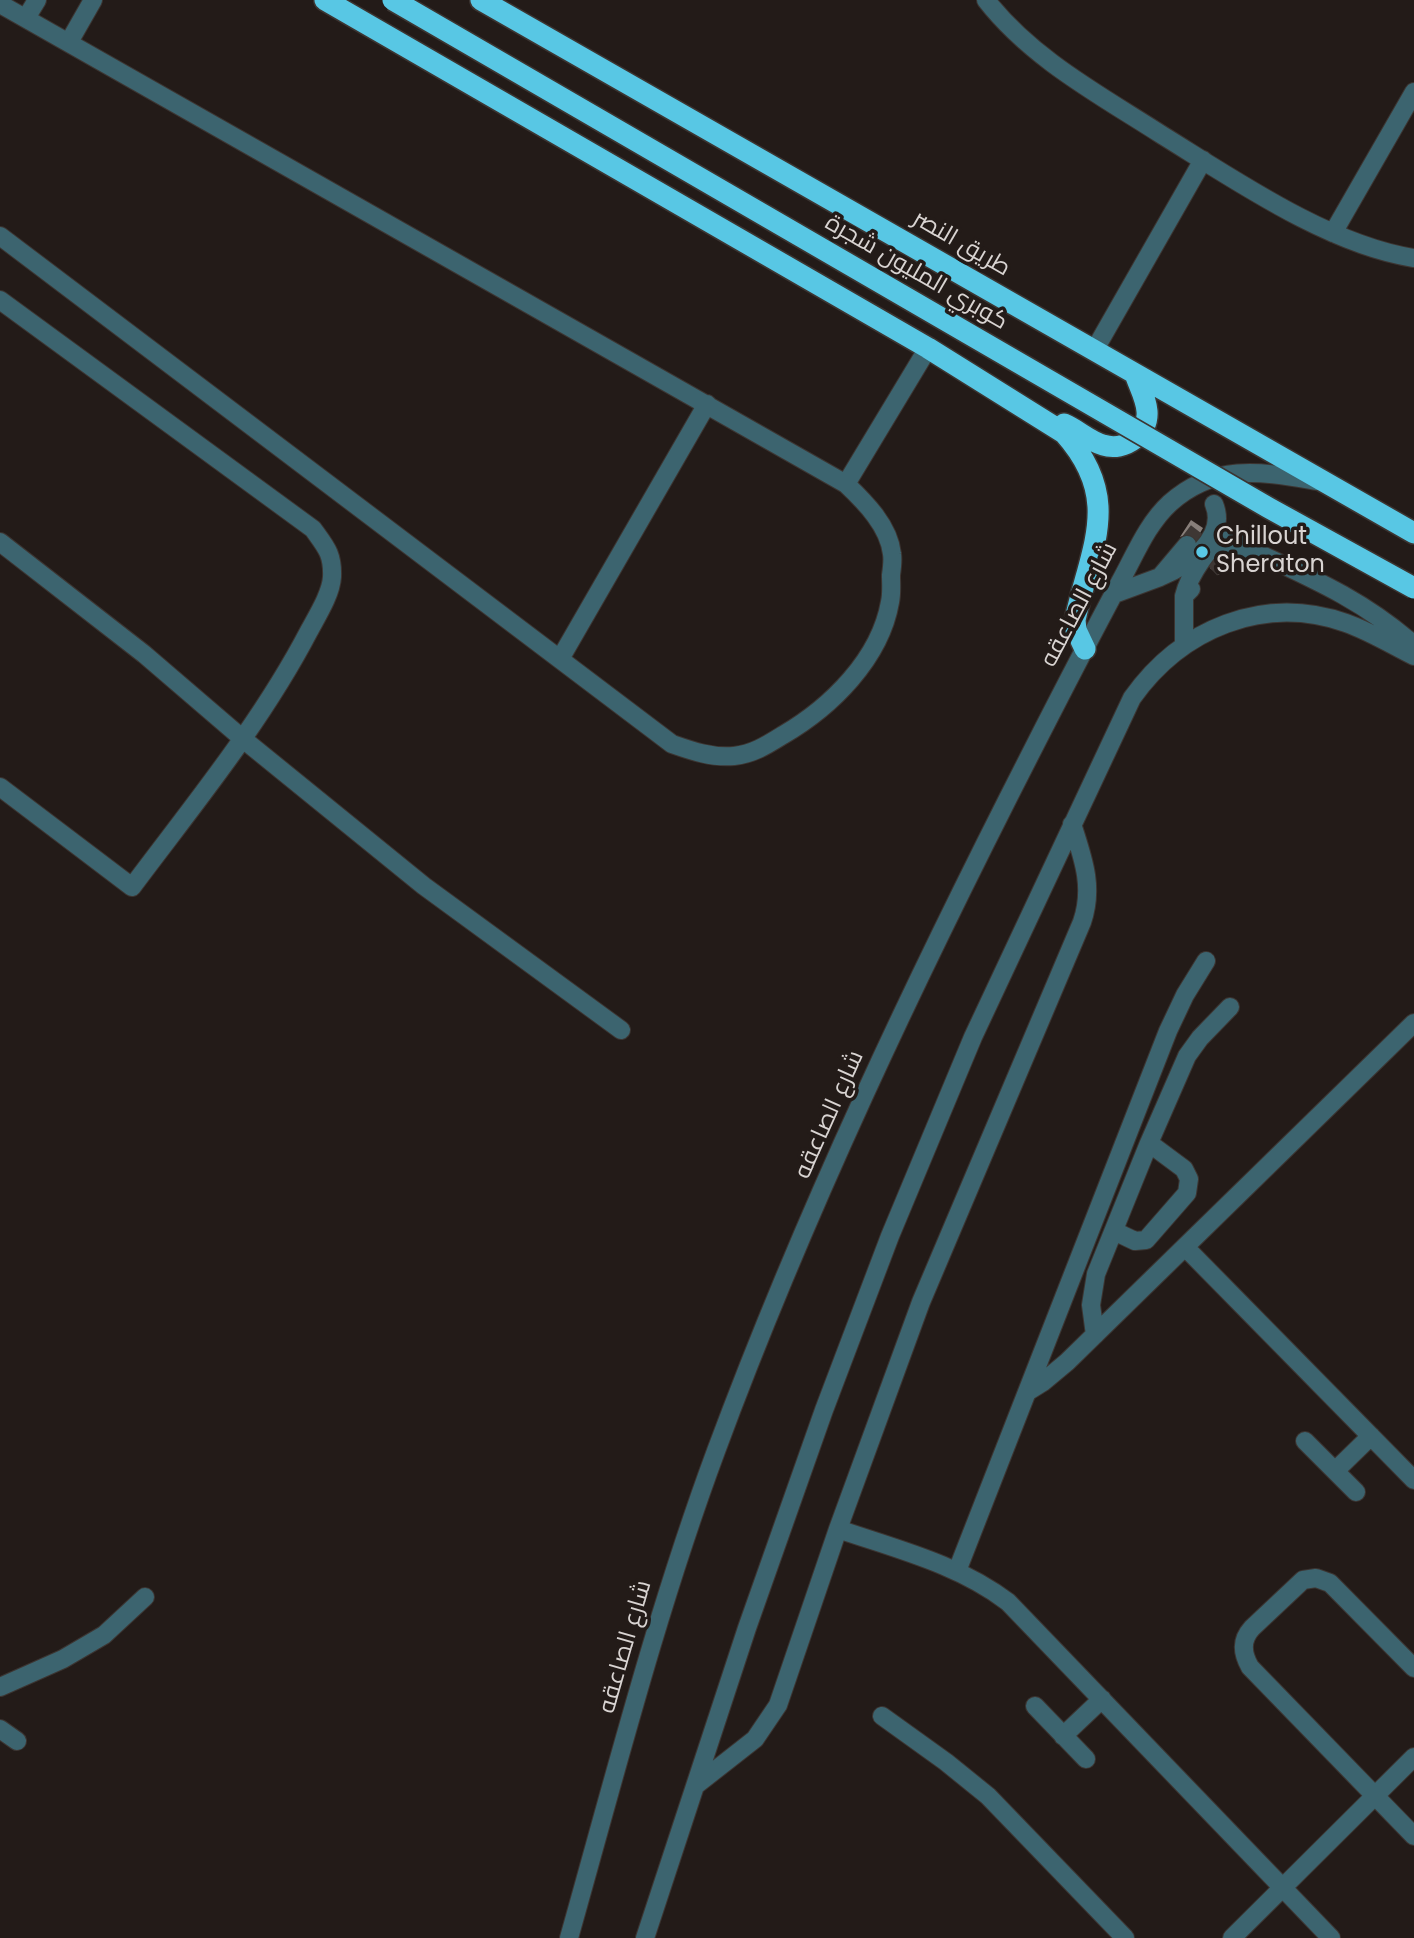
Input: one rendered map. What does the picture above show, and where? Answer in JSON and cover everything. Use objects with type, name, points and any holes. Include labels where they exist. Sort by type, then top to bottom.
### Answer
[{"type":"highway","points":[[325,0],[928,348],[1064,433],[1080,450],[1090,468],[1100,508],[1098,529],[1075,620],[1076,630],[1085,649]]},
{"type":"highway","name":"كوبري المليون شجرة","points":[[393,0],[1269,508],[1414,588]]},
{"type":"highway","name":"طريق النصر","points":[[481,0],[1414,533]]},
{"type":"highway","points":[[1045,419],[1068,426],[1103,446],[1128,443],[1141,432],[1147,416],[1135,374]]},
{"type":"street","points":[[26,18],[37,0]]},
{"type":"street","points":[[69,42],[93,0]]},
{"type":"street","points":[[986,0],[1029,46],[1070,77],[1203,160],[1333,233],[1369,247],[1414,258]]},
{"type":"street","points":[[0,4],[846,484],[867,503],[892,552],[890,602],[877,639],[855,674],[833,698],[796,727],[757,751],[734,756],[704,755],[672,744],[0,236]]},
{"type":"street","points":[[1333,233],[1414,92]]},
{"type":"street","points":[[1094,351],[1203,160]]},
{"type":"street","points":[[0,300],[313,529],[330,552],[332,580],[294,660],[243,739],[132,887],[0,787]]},
{"type":"street","points":[[846,484],[928,348]]},
{"type":"street","points":[[559,659],[707,404]]},
{"type":"street","name":"شارع الصاعقه","points":[[569,1938],[666,1598],[711,1464],[743,1380],[826,1183],[882,1059],[1003,807],[1141,541],[1158,516],[1179,496],[1206,481],[1237,472],[1253,471],[1324,482]]},
{"type":"street","points":[[1114,594],[1176,570],[1201,551],[1216,522],[1217,511],[1206,481]]},
{"type":"street","points":[[1201,527],[1214,504]]},
{"type":"street","points":[[1184,645],[1184,596],[1189,578],[1218,541],[1230,537],[1247,548],[1359,602],[1414,645]]},
{"type":"street","points":[[0,542],[144,654],[243,739],[424,886],[621,1030]]},
{"type":"street","points":[[1160,577],[1187,545]]},
{"type":"street","points":[[1227,554],[1235,549],[1247,548]]},
{"type":"street","points":[[1184,596],[1211,569]]},
{"type":"street","points":[[645,1938],[798,1482],[890,1236],[973,1037],[1132,698],[1155,669],[1184,645],[1211,630],[1261,615],[1292,614],[1344,622],[1414,656]]},
{"type":"street","points":[[695,1786],[746,1747],[771,1718],[784,1692],[838,1529],[921,1302],[1087,908],[1088,885],[1084,860],[1072,824]]},
{"type":"street","points":[[957,1571],[1168,1031],[1185,995],[1206,961]]},
{"type":"street","points":[[1095,1335],[1091,1305],[1097,1274],[1149,1143],[1187,1056],[1207,1030],[1230,1007]]},
{"type":"street","points":[[1027,1392],[1055,1373],[1095,1335],[1414,1023]]},
{"type":"street","points":[[1114,1231],[1135,1241],[1146,1240],[1187,1193],[1189,1179],[1184,1169],[1149,1143]]},
{"type":"street","points":[[1185,1247],[1414,1480]]},
{"type":"street","points":[[1335,1471],[1371,1436]]},
{"type":"street","points":[[1305,1441],[1356,1492]]},
{"type":"street","points":[[838,1529],[957,1571],[1008,1602],[1331,1938]]},
{"type":"street","points":[[1414,1668],[1330,1583],[1316,1578],[1297,1584],[1252,1628],[1245,1639],[1244,1654],[1250,1667],[1414,1836]]},
{"type":"street","points":[[0,1687],[63,1659],[104,1635],[145,1597]]},
{"type":"street","points":[[1063,1736],[1102,1699]]},
{"type":"street","points":[[1035,1706],[1086,1759]]},
{"type":"street","points":[[882,1716],[988,1796],[1125,1938]]},
{"type":"street","points":[[0,1729],[17,1741]]},
{"type":"street","points":[[1232,1938],[1414,1757]]},
{"type":"building","points":[[1191,520],[1203,528],[1200,533],[1196,539],[1188,534],[1180,537]]},
{"type":"building","points":[[1217,559],[1221,564],[1227,565],[1219,575],[1210,568]]},
{"type":"tunnel","points":[[1187,545],[1201,527]]},
{"type":"tunnel","points":[[1211,569],[1227,554]]},
{"type":"place","name":"Chillout Sheraton","points":[[1202,552]]}]
